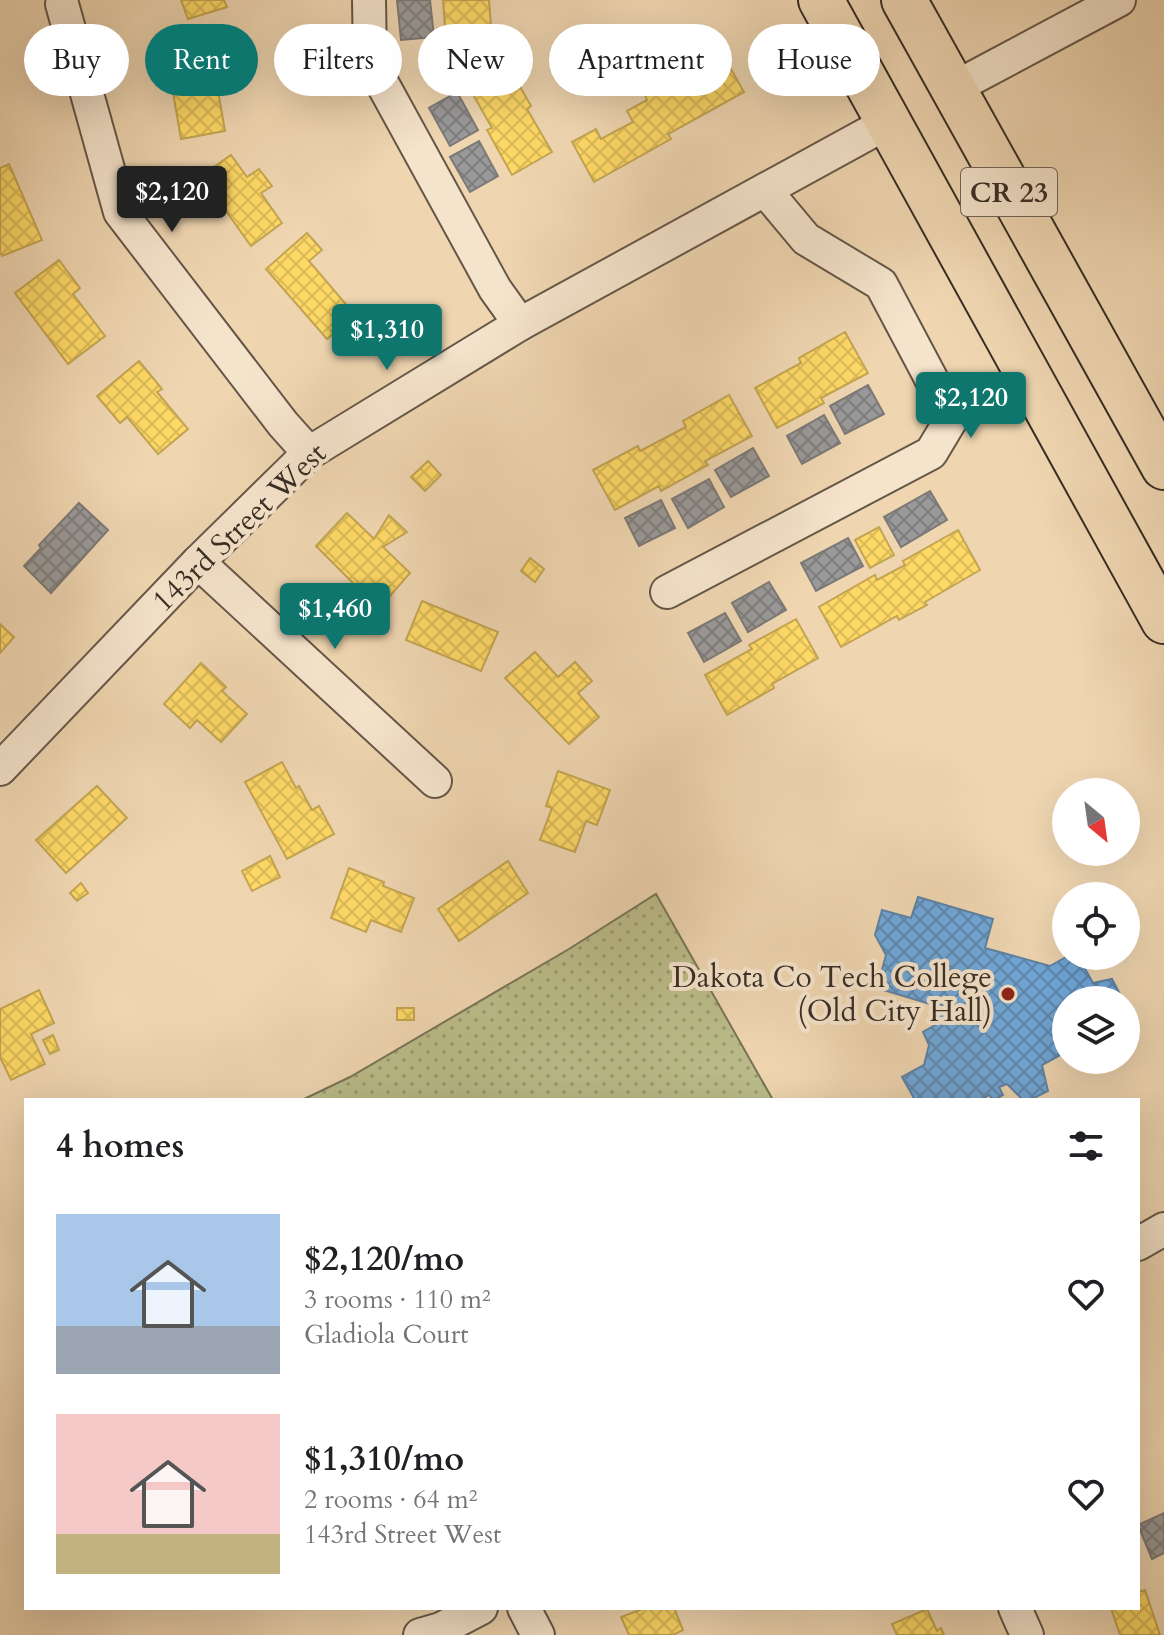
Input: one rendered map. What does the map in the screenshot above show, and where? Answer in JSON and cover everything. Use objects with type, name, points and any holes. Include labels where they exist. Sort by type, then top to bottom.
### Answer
[{"type":"highway","name":"CR 23","points":[[821,0],[1164,621]]},
{"type":"highway","name":"CR 23","points":[[904,0],[1164,467]]},
{"type":"street","points":[[369,0],[370,61],[495,289],[520,324]]},
{"type":"street","points":[[952,89],[1119,0]]},
{"type":"street","points":[[62,4],[120,212],[283,424],[309,453]]},
{"type":"street","name":"143rd Street West","points":[[0,769],[198,562],[309,453],[520,324],[887,123]]},
{"type":"street","points":[[667,592],[931,453],[952,418],[881,284],[806,239],[765,190]]},
{"type":"street","points":[[198,562],[435,781]]},
{"type":"street","points":[[1140,1243],[1164,1229]]},
{"type":"street","points":[[420,1635],[441,1629],[477,1610]]},
{"type":"street","points":[[525,1610],[538,1635]]},
{"type":"street","points":[[1016,1610],[1027,1635]]},
{"type":"green space","points":[[656,894],[772,1098],[306,1098],[350,1077],[569,949]]},
{"type":"building: Homes","points":[[181,0],[224,0],[227,7],[188,19]]},
{"type":"building: Homes","points":[[443,0],[489,0],[491,24],[445,24]]},
{"type":"building: Homes","points":[[732,71],[744,92],[668,134],[671,139],[594,182],[572,142],[596,129],[601,139],[633,122],[627,111],[647,100],[645,96],[732,96]]},
{"type":"building: Homes","points":[[174,96],[219,96],[225,131],[181,139]]},
{"type":"building: Homes","points":[[474,96],[525,96],[531,106],[527,109],[552,152],[512,175],[487,130],[492,128]]},
{"type":"building: Homes","points":[[231,155],[247,177],[259,169],[272,186],[261,193],[282,223],[251,246],[201,176]]},
{"type":"building: Homes","points":[[9,164],[42,240],[2,256],[0,168]]},
{"type":"building: Homes","points":[[307,233],[322,250],[309,261],[355,315],[327,339],[266,269]]},
{"type":"building: Homes","points":[[59,260],[80,288],[73,294],[105,336],[68,364],[15,293]]},
{"type":"building: Homes","points":[[845,332],[868,373],[821,398],[824,403],[777,428],[755,388],[801,363],[799,358]]},
{"type":"building: Homes","points":[[139,361],[162,389],[157,392],[188,429],[158,454],[127,417],[120,423],[97,396]]},
{"type":"building: Homes","points":[[729,395],[752,436],[705,461],[708,465],[661,491],[659,486],[615,510],[593,470],[638,446],[640,451],[686,427],[683,421]]},
{"type":"building: Homes","points":[[428,461],[441,475],[425,491],[411,477]]},
{"type":"building: Homes","points":[[347,513],[374,539],[389,515],[407,532],[383,547],[410,573],[374,614],[348,591],[354,584],[316,546]]},
{"type":"building: Homes","points":[[879,527],[894,555],[870,568],[855,540]]},
{"type":"building: Homes","points":[[958,530],[980,570],[925,602],[927,605],[899,620],[897,616],[841,647],[819,607],[875,575],[877,580],[905,565],[903,561]]},
{"type":"building: Homes","points":[[530,558],[544,569],[535,582],[521,571]]},
{"type":"building: Homes","points":[[422,601],[498,632],[481,671],[406,640]]},
{"type":"building: Homes","points":[[796,619],[818,658],[727,715],[705,675],[752,649],[749,645]]},
{"type":"building: Homes","points":[[0,624],[14,637],[0,653]]},
{"type":"building: Homes","points":[[535,652],[558,677],[575,662],[592,681],[578,693],[599,717],[569,744],[505,678]]},
{"type":"building: Homes","points":[[201,663],[226,687],[222,691],[247,714],[221,742],[197,720],[190,728],[164,704]]},
{"type":"building: Homes","points":[[282,762],[312,810],[319,806],[334,834],[287,859],[245,782]]},
{"type":"building: Homes","points":[[558,771],[610,790],[597,825],[586,821],[575,852],[540,840],[552,808],[546,806]]},
{"type":"building: Homes","points":[[97,786],[127,818],[66,873],[36,840]]},
{"type":"building: Homes","points":[[270,856],[280,877],[252,891],[242,871]]},
{"type":"building: Homes","points":[[508,861],[528,893],[459,941],[438,909]]},
{"type":"building: Homes","points":[[349,868],[414,898],[401,932],[371,920],[366,932],[331,918]]},
{"type":"building: Homes","points":[[81,883],[88,893],[77,901],[70,893]]},
{"type":"building: Homes","points":[[39,990],[54,1023],[31,1034],[45,1064],[11,1080],[0,1057],[0,1009]]},
{"type":"building: Homes","points":[[397,1008],[414,1008],[414,1020],[397,1020]]},
{"type":"building: Homes","points":[[53,1035],[59,1050],[50,1054],[43,1040]]},
{"type":"building: Homes","points":[[1145,1590],[1160,1635],[1120,1635],[1112,1610],[1140,1610],[1140,1591]]},
{"type":"building: Homes","points":[[640,1610],[675,1610],[683,1630],[673,1635],[629,1635],[621,1617]]},
{"type":"building: Homes","points":[[927,1610],[937,1631],[941,1628],[944,1635],[897,1635],[892,1624]]},
{"type":"building: Schools","name":"Dakota Co Tech College (Old City Hall)","points":[[918,897],[993,919],[985,948],[1052,965],[1052,970],[1086,970],[1093,983],[1112,979],[1116,986],[1052,986],[1052,1060],[1042,1065],[1048,1091],[1034,1098],[1021,1098],[1007,1084],[999,1087],[1003,1095],[998,1098],[989,1095],[984,1098],[914,1098],[902,1077],[924,1065],[929,1045],[923,1032],[935,1025],[940,1007],[877,988],[886,955],[875,935],[882,910],[911,918]]},
{"type":"building: Industry","points":[[397,0],[430,0],[433,24],[418,24],[418,38],[402,40],[402,24],[399,24]]},
{"type":"building: Industry","points":[[450,96],[459,96],[478,130],[450,146],[429,108]]},
{"type":"building: Industry","points":[[479,141],[498,176],[470,192],[450,157]]},
{"type":"building: Industry","points":[[868,385],[884,414],[845,434],[830,406]]},
{"type":"building: Industry","points":[[824,415],[840,443],[802,464],[787,436]]},
{"type":"building: Industry","points":[[753,448],[769,476],[731,497],[715,470]]},
{"type":"building: Industry","points":[[709,479],[724,507],[688,528],[672,499]]},
{"type":"building: Industry","points":[[930,491],[947,520],[901,547],[884,517]]},
{"type":"building: Industry","points":[[661,500],[675,528],[639,546],[625,518]]},
{"type":"building: Industry","points":[[79,503],[108,530],[51,593],[24,566],[41,548],[39,545]]},
{"type":"building: Industry","points":[[848,538],[863,566],[816,591],[801,563]]},
{"type":"building: Industry","points":[[769,582],[786,610],[748,632],[732,603]]},
{"type":"building: Industry","points":[[725,613],[741,641],[704,662],[688,633]]},
{"type":"building: Industry","points":[[1164,1513],[1164,1553],[1152,1559],[1140,1524]]},
{"type":"place","name":"Dakota Co Tech College (Old City Hall)","points":[[1008,994]]}]
